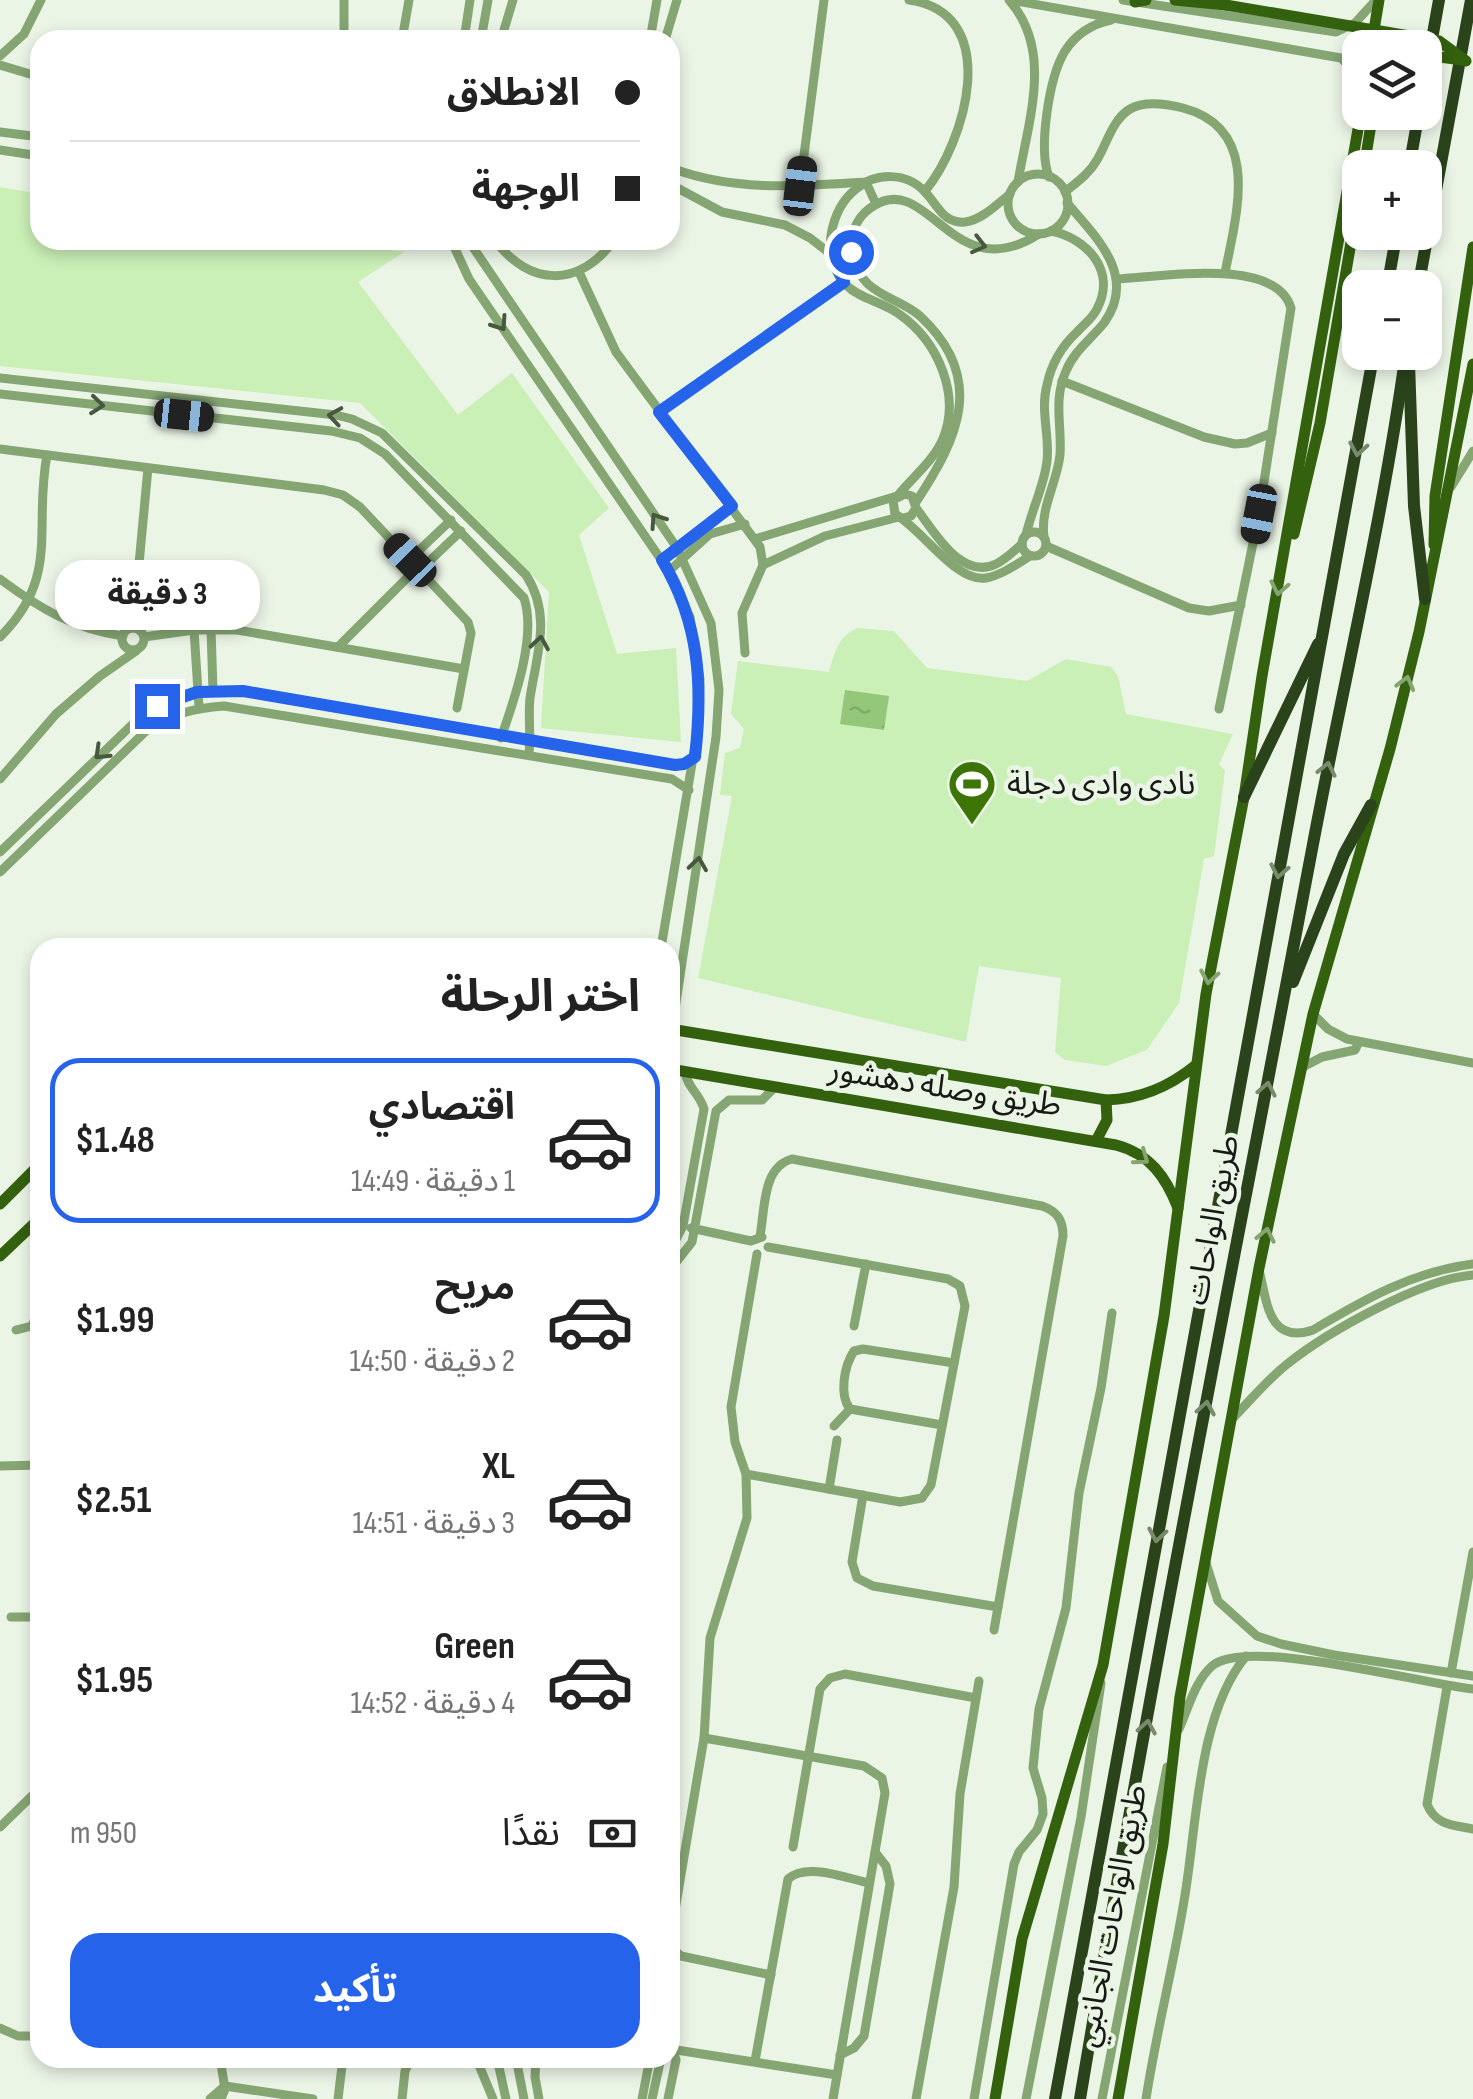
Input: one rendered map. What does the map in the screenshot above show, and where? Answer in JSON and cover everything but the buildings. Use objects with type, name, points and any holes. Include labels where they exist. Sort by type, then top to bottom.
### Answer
[{"type":"highway","points":[[1434,30],[1440,0]]},
{"type":"highway","points":[[1421,270],[1471,0]]},
{"type":"highway","name":"طريق الواحات","points":[[1055,2099],[1371,370]]},
{"type":"highway","name":"طريق الواحات","points":[[1080,2099],[1164,1632],[1370,565],[1404,370]]},
{"type":"highway","points":[[1409,370],[1416,525],[1425,600]]},
{"type":"highway","points":[[1244,797],[1326,628]]},
{"type":"highway","points":[[1281,1012],[1344,854],[1371,806]]},
{"type":"main road","points":[[1175,0],[1438,40],[1470,64]]},
{"type":"main road","points":[[1373,30],[1377,0]]},
{"type":"main road","points":[[1442,58],[1470,64]]},
{"type":"main road","points":[[996,2099],[1022,1939],[1103,1665],[1164,1316],[1215,944],[1244,797],[1357,130]]},
{"type":"main road","points":[[1436,559],[1435,496],[1473,247]]},
{"type":"main road","points":[[1286,547],[1298,526],[1304,502],[1350,250]]},
{"type":"main road","points":[[1118,2099],[1163,1844],[1172,1744],[1259,1268],[1313,1014],[1390,749],[1436,559],[1473,364]]},
{"type":"main road","name":"طريق وصله دهشور","points":[[680,1030],[1106,1100],[1149,1093],[1196,1065]]},
{"type":"main road","name":"طريق وصله دهشور","points":[[680,1071],[1132,1149],[1163,1175],[1178,1210]]},
{"type":"main road","points":[[1096,1141],[1108,1120],[1106,1100]]},
{"type":"main road","points":[[0,1204],[30,1174]]},
{"type":"main road","points":[[0,1256],[30,1228]]},
{"type":"street","points":[[0,56],[24,34],[40,0]]},
{"type":"street","points":[[344,0],[344,30]]},
{"type":"street","points":[[404,30],[409,0]]},
{"type":"street","points":[[466,30],[470,0]]},
{"type":"street","points":[[483,30],[488,0]]},
{"type":"street","points":[[504,30],[513,0]]},
{"type":"street","points":[[652,30],[657,0]]},
{"type":"street","points":[[669,30],[678,0]]},
{"type":"street","points":[[800,186],[824,0]]},
{"type":"street","points":[[909,0],[933,8],[946,18],[957,30],[969,61],[969,79],[950,153],[925,191]]},
{"type":"street","points":[[680,178],[775,187],[902,178],[925,191],[946,217],[967,222],[977,219],[1010,194],[1018,182],[1036,60],[1030,34],[1010,0]]},
{"type":"street","points":[[1010,0],[1342,59]]},
{"type":"street","points":[[1134,1],[1336,32],[1355,22],[1377,0]]},
{"type":"street","points":[[1195,31],[1198,13]]},
{"type":"street","points":[[1030,556],[1024,540],[1060,448],[1057,409],[1062,381],[1077,352],[1104,322],[1114,302],[1117,280],[1106,249],[1050,177],[1042,146],[1059,63],[1076,38],[1115,18]]},
{"type":"street","points":[[0,65],[30,74]]},
{"type":"street","points":[[1051,231],[1065,216],[1066,197],[1086,176],[1116,124],[1138,105],[1163,104],[1202,116],[1225,138],[1238,165],[1240,179],[1225,273]]},
{"type":"street","points":[[0,132],[30,136]]},
{"type":"street","points":[[0,150],[30,154]]},
{"type":"street","points":[[1018,182],[1030,175],[1050,177]]},
{"type":"street","points":[[763,565],[824,536],[911,516],[950,446],[959,409],[954,371],[945,347],[901,315],[855,292],[844,282],[832,255],[830,242],[835,218],[847,197],[866,182]]},
{"type":"street","points":[[866,182],[876,204]]},
{"type":"street","points":[[680,183],[722,212],[785,225],[832,255],[851,252]]},
{"type":"street","points":[[1010,194],[1012,218],[1026,232],[1038,234]]},
{"type":"street","points":[[895,199],[915,202],[945,231],[980,248],[1008,248],[1051,231],[1078,240],[1098,262],[1103,285],[1099,306],[1067,343],[1048,379],[1044,401],[1051,471],[1042,554],[1030,556],[993,576],[969,576],[958,571],[901,518],[892,504],[933,457],[948,420],[950,400],[944,372],[914,312],[867,283],[857,269],[851,240],[859,219],[876,204],[895,199]]},
{"type":"street","points":[[456,250],[469,279],[662,560],[690,617],[698,659],[700,711],[663,938]]},
{"type":"street","points":[[475,250],[677,548],[711,624],[719,678],[716,737],[680,976]]},
{"type":"street","points":[[502,250],[522,267],[559,276],[579,272],[606,250]]},
{"type":"street","points":[[579,272],[616,352],[760,547],[763,565],[742,614],[745,653]]},
{"type":"street","points":[[1117,280],[1225,273],[1276,285],[1291,308],[1272,433],[1219,709]]},
{"type":"street","points":[[659,412],[844,282]]},
{"type":"street","points":[[1094,315],[1104,322]]},
{"type":"street","points":[[524,361],[542,350]]},
{"type":"street","points":[[0,378],[352,418],[382,433],[534,587],[543,629],[530,701],[529,754]]},
{"type":"street","points":[[1062,381],[1204,437],[1234,444],[1272,433]]},
{"type":"street","points":[[0,394],[346,434],[386,454],[516,586],[528,612],[529,626],[499,750]]},
{"type":"street","points":[[0,449],[337,493],[360,507],[468,622],[471,633],[457,708]]},
{"type":"street","points":[[1450,489],[1473,450]]},
{"type":"street","points":[[0,636],[29,602],[42,558],[41,494],[47,455]]},
{"type":"street","points":[[0,579],[29,602],[70,623],[123,636],[134,628],[148,468]]},
{"type":"street","points":[[755,539],[898,495],[912,496],[955,556],[971,566],[999,563],[1035,532],[1045,542],[1188,608],[1209,611],[1241,605]]},
{"type":"street","points":[[662,560],[732,506]]},
{"type":"street","points":[[338,647],[416,566],[451,520]]},
{"type":"street","points":[[669,571],[710,534],[745,524]]},
{"type":"street","points":[[416,566],[461,531]]},
{"type":"street","points":[[0,779],[56,714],[144,644],[144,637],[134,628]]},
{"type":"street","points":[[144,637],[211,629],[464,669]]},
{"type":"street","points":[[211,629],[213,690]]},
{"type":"street","points":[[194,630],[200,708]]},
{"type":"street","points":[[123,636],[125,647],[136,651]]},
{"type":"street","points":[[0,852],[139,718],[167,702],[197,692],[243,691],[675,765],[695,757]]},
{"type":"street","points":[[0,872],[146,730],[164,719],[200,708],[224,706],[529,754],[672,779],[689,790]]},
{"type":"street","points":[[668,907],[691,911]]},
{"type":"street","points":[[1313,1014],[1328,1029],[1359,1042],[1473,1063]]},
{"type":"street","points":[[1301,1068],[1322,1057],[1355,1050],[1359,1042]]},
{"type":"street","points":[[680,1232],[704,1109],[687,1081],[686,1072]]},
{"type":"street","points":[[680,1260],[695,1229],[716,1111],[729,1100],[762,1100],[774,1088]]},
{"type":"street","points":[[704,1109],[716,1111]]},
{"type":"street","points":[[757,1254],[751,1249],[773,1170],[792,1159],[1042,1206],[1060,1220],[1063,1236],[994,1630]]},
{"type":"street","points":[[683,1226],[766,1240],[765,1252],[757,1254]]},
{"type":"street","points":[[746,1474],[907,1503],[922,1498],[931,1486],[965,1306],[960,1286],[944,1278],[768,1246]]},
{"type":"street","points":[[680,1866],[704,1738],[710,1638],[744,1529],[749,1496],[734,1442],[731,1407],[757,1254]]},
{"type":"street","points":[[854,1326],[866,1264]]},
{"type":"street","points":[[1231,1420],[1293,1360],[1371,1312],[1473,1264]]},
{"type":"street","points":[[1259,1268],[1271,1318],[1281,1328],[1299,1334],[1390,1286],[1449,1273],[1473,1274]]},
{"type":"street","points":[[974,2099],[1014,1864],[1043,1814],[1032,1768],[1038,1709],[1066,1608],[1078,1493],[1101,1388],[1112,1313]]},
{"type":"street","points":[[16,1330],[30,1327]]},
{"type":"street","points":[[850,1409],[843,1394],[854,1351],[864,1349],[954,1362]]},
{"type":"street","points":[[850,1409],[942,1425]]},
{"type":"street","points":[[834,1426],[850,1409]]},
{"type":"street","points":[[829,1489],[837,1440]]},
{"type":"street","points":[[0,1466],[30,1465]]},
{"type":"street","points":[[863,1495],[852,1562],[857,1578],[873,1586],[998,1607]]},
{"type":"street","points":[[1451,1673],[1473,1552]]},
{"type":"street","points":[[1206,1561],[1218,1601],[1257,1636],[1418,1682],[1473,1689]]},
{"type":"street","points":[[10,1617],[30,1617]]},
{"type":"street","points":[[1146,2099],[1184,1903],[1208,1750],[1228,1686],[1246,1655],[1473,1676]]},
{"type":"street","name":"طريق الواحات الجانبي","points":[[1102,2099],[1172,1744],[1203,1676],[1224,1659],[1246,1655]]},
{"type":"street","points":[[1026,2099],[1081,1816],[1103,1665]]},
{"type":"street","points":[[1418,1682],[1420,1670]]},
{"type":"street","points":[[793,1847],[820,1689],[838,1674],[976,1698]]},
{"type":"street","points":[[916,2099],[954,1887],[960,1794],[979,1681]]},
{"type":"street","points":[[1446,1686],[1428,1804],[1442,1823],[1473,1829]]},
{"type":"street","points":[[704,1738],[872,1768],[882,1778],[884,1793],[875,1852],[833,2099]]},
{"type":"street","points":[[0,1828],[30,1801]]},
{"type":"street","points":[[840,2055],[854,2048],[864,2036],[890,1884],[886,1866],[875,1852]]},
{"type":"street","points":[[755,2062],[785,1886],[793,1874],[807,1871],[870,1883]]},
{"type":"street","points":[[681,1956],[771,1974]]},
{"type":"street","points":[[0,2028],[18,2036],[30,2036]]},
{"type":"street","points":[[680,2047],[837,2075]]},
{"type":"street","points":[[220,2099],[224,2086],[221,2068]]},
{"type":"street","points":[[338,2099],[342,2068]]},
{"type":"street","points":[[402,2099],[407,2068]]},
{"type":"street","points":[[480,2068],[493,2099]]},
{"type":"street","points":[[499,2068],[506,2099]]},
{"type":"street","points":[[518,2068],[524,2099]]},
{"type":"street","points":[[535,2068],[539,2099]]},
{"type":"street","points":[[642,2099],[648,2068]]},
{"type":"street","points":[[652,2099],[659,2068]]},
{"type":"street","points":[[668,2099],[674,2068]]},
{"type":"street","points":[[210,2099],[224,2086]]},
{"type":"street","points":[[224,2086],[312,2099]]},
{"type":"shaded area","points":[[0,187],[30,192],[30,250],[404,252],[358,282],[458,415],[512,373],[609,508],[579,535],[617,654],[676,648],[681,742],[541,728],[549,592],[360,403],[0,366]]},
{"type":"shaded area","name":"نادى وادى دجلة","points":[[857,628],[894,631],[927,668],[1027,681],[1066,659],[1111,667],[1118,676],[1126,714],[1233,734],[1219,764],[1225,771],[1214,856],[1204,859],[1179,1003],[1147,1050],[1106,1066],[1065,1060],[1055,1052],[1061,978],[979,966],[966,1042],[698,978],[732,796],[720,795],[725,753],[740,748],[744,729],[731,714],[738,661],[829,672],[841,641]]},
{"type":"water","points":[[845,690],[889,696],[884,730],[840,724]]},
{"type":"place","name":"نادى وادى دجلة","points":[[972,826]]},
{"type":"route","points":[[157,706],[197,692],[243,691],[675,765],[692,760],[700,702],[699,670],[690,617],[662,560],[732,506],[659,412],[844,282],[832,255],[851,252]]}]
